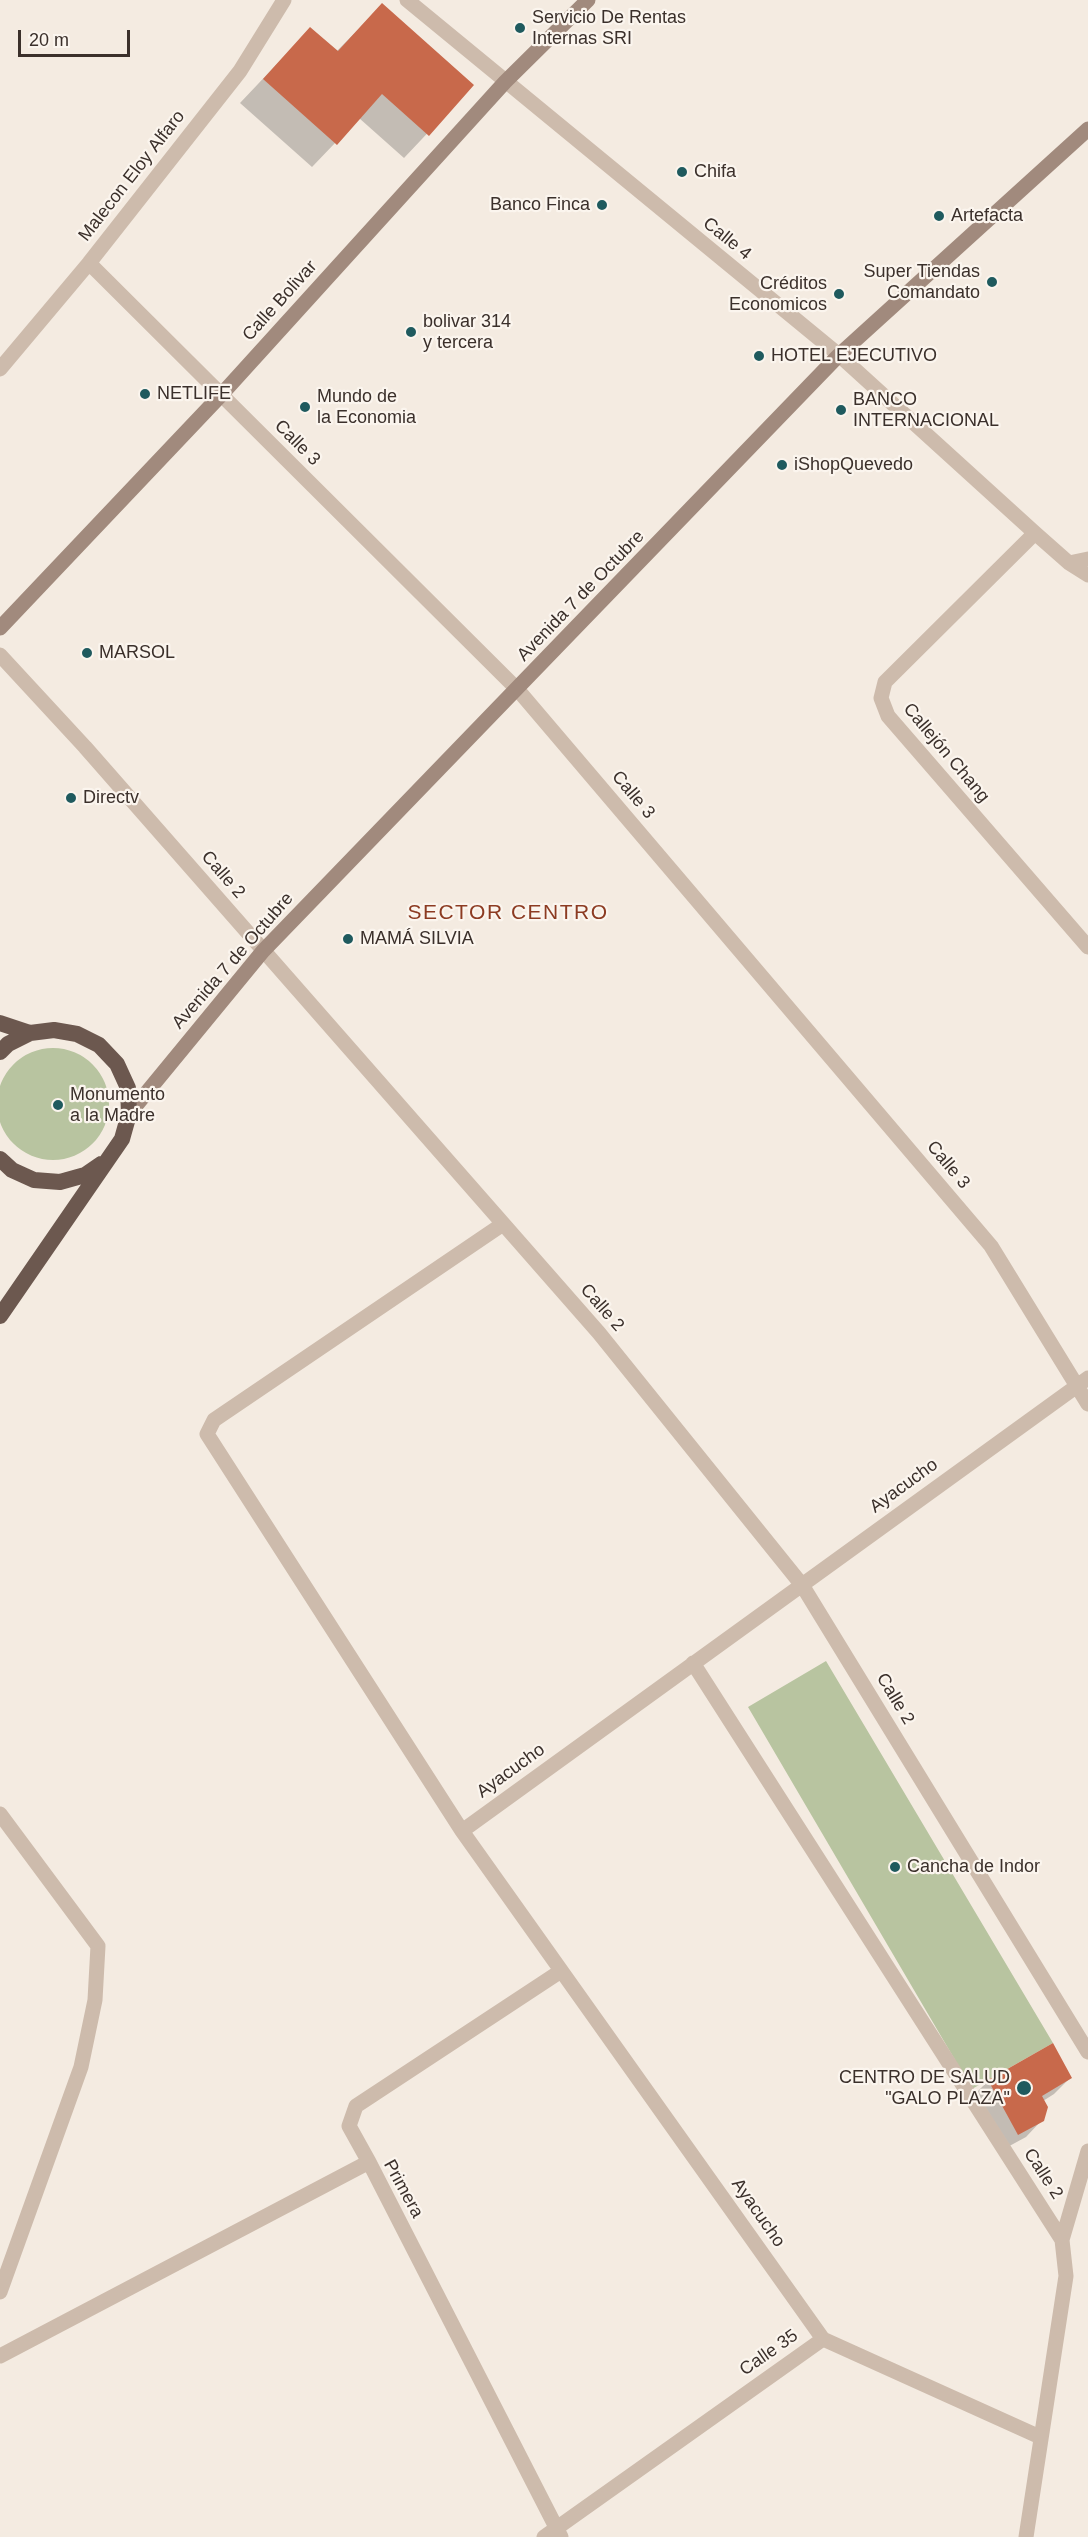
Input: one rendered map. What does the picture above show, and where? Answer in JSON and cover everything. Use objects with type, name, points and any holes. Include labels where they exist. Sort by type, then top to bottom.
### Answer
[{"type":"highway","points":[[0,1023],[30,1034]]},
{"type":"highway","points":[[0,1052],[8,1044],[30,1034],[54,1030],[77,1034],[99,1045],[117,1064],[128,1088],[129,1114],[122,1139],[0,1316]]},
{"type":"highway","points":[[0,1159],[12,1170],[34,1180],[60,1182],[85,1175],[107,1161]]},
{"type":"main road","name":"Calle Bolivar","points":[[0,628],[221,395],[505,82],[588,0]]},
{"type":"main road","name":"Avenida 7 de Octubre","points":[[129,1114],[263,951],[518,690],[839,355],[1088,129]]},
{"type":"street","name":"Malecon Eloy Alfaro","points":[[0,369],[89,263],[240,71],[284,0]]},
{"type":"street","name":"Calle 4","points":[[407,0],[839,355],[1035,533],[1069,563],[1088,575]]},
{"type":"street","name":"Calle 3","points":[[89,263],[518,690],[991,1246],[1082,1382],[1088,1404]]},
{"type":"street","name":"Callejón Chang","points":[[1035,533],[885,682],[881,698],[888,716],[1088,947]]},
{"type":"street","points":[[1069,563],[1088,559]]},
{"type":"street","name":"Calle 2","points":[[0,655],[599,1333],[802,1585],[1088,2052]]},
{"type":"street","points":[[462,1831],[207,1434],[214,1420],[503,1224]]},
{"type":"street","name":"Ayacucho","points":[[823,2339],[462,1831],[1082,1382]]},
{"type":"street","name":"Calle 2","points":[[693,1663],[1062,2240],[1066,2276],[1026,2537]]},
{"type":"street","points":[[0,1815],[98,1946],[95,2000],[81,2067],[0,2292]]},
{"type":"street","points":[[369,2162],[349,2126],[356,2106],[561,1971]]},
{"type":"street","points":[[1062,2240],[1088,2151]]},
{"type":"street","name":"Primera","points":[[0,2356],[369,2162],[553,2534]]},
{"type":"street","name":"Calle 35","points":[[553,2534],[823,2339],[1040,2437]]},
{"type":"green space","points":[[53,1048],[74,1053],[92,1065],[104,1083],[109,1104],[104,1125],[92,1143],[74,1155],[53,1160],[32,1155],[14,1143],[2,1125],[-3,1104],[2,1083],[14,1065],[32,1053]]},
{"type":"green space","points":[[826,1661],[1053,2043],[972,2089],[748,1707]]},
{"type":"building","points":[[382,3],[474,85],[429,136],[382,94],[337,145],[263,79],[310,27],[338,51]]},
{"type":"building","name":"CENTRO DE SALUD \"GALO PLAZA\"","points":[[1053,2043],[1072,2078],[1042,2096],[1048,2107],[1044,2121],[1018,2135],[988,2080]]},
{"type":"place","name":"Servicio De Rentas Internas SRI","points":[[520,28]]},
{"type":"place","name":"Chifa","points":[[682,172]]},
{"type":"place","name":"Banco Finca","points":[[602,205]]},
{"type":"place","name":"Artefacta","points":[[939,216]]},
{"type":"place","name":"Super Tiendas Comandato","points":[[992,282]]},
{"type":"place","name":"Créditos Economicos","points":[[839,294]]},
{"type":"place","name":"bolivar 314 y tercera","points":[[411,332]]},
{"type":"place","name":"HOTEL EJECUTIVO","points":[[759,356]]},
{"type":"place","name":"NETLIFE","points":[[145,394]]},
{"type":"place","name":"Mundo de la Economia","points":[[305,407]]},
{"type":"place","name":"BANCO INTERNACIONAL","points":[[841,410]]},
{"type":"place","name":"iShopQuevedo","points":[[782,465]]},
{"type":"place","name":"MARSOL","points":[[87,653]]},
{"type":"place","name":"Directv","points":[[71,798]]},
{"type":"place","name":"MAMÁ SILVIA","points":[[348,939]]},
{"type":"place","name":"Monumento a la Madre","points":[[58,1105]]},
{"type":"place","name":"Cancha de Indor","points":[[895,1867]]},
{"type":"place","name":"CENTRO DE SALUD \"GALO PLAZA\"","points":[[1024,2088]]},
{"type":"district","name":"SECTOR CENTRO","points":[[508,913]]}]
